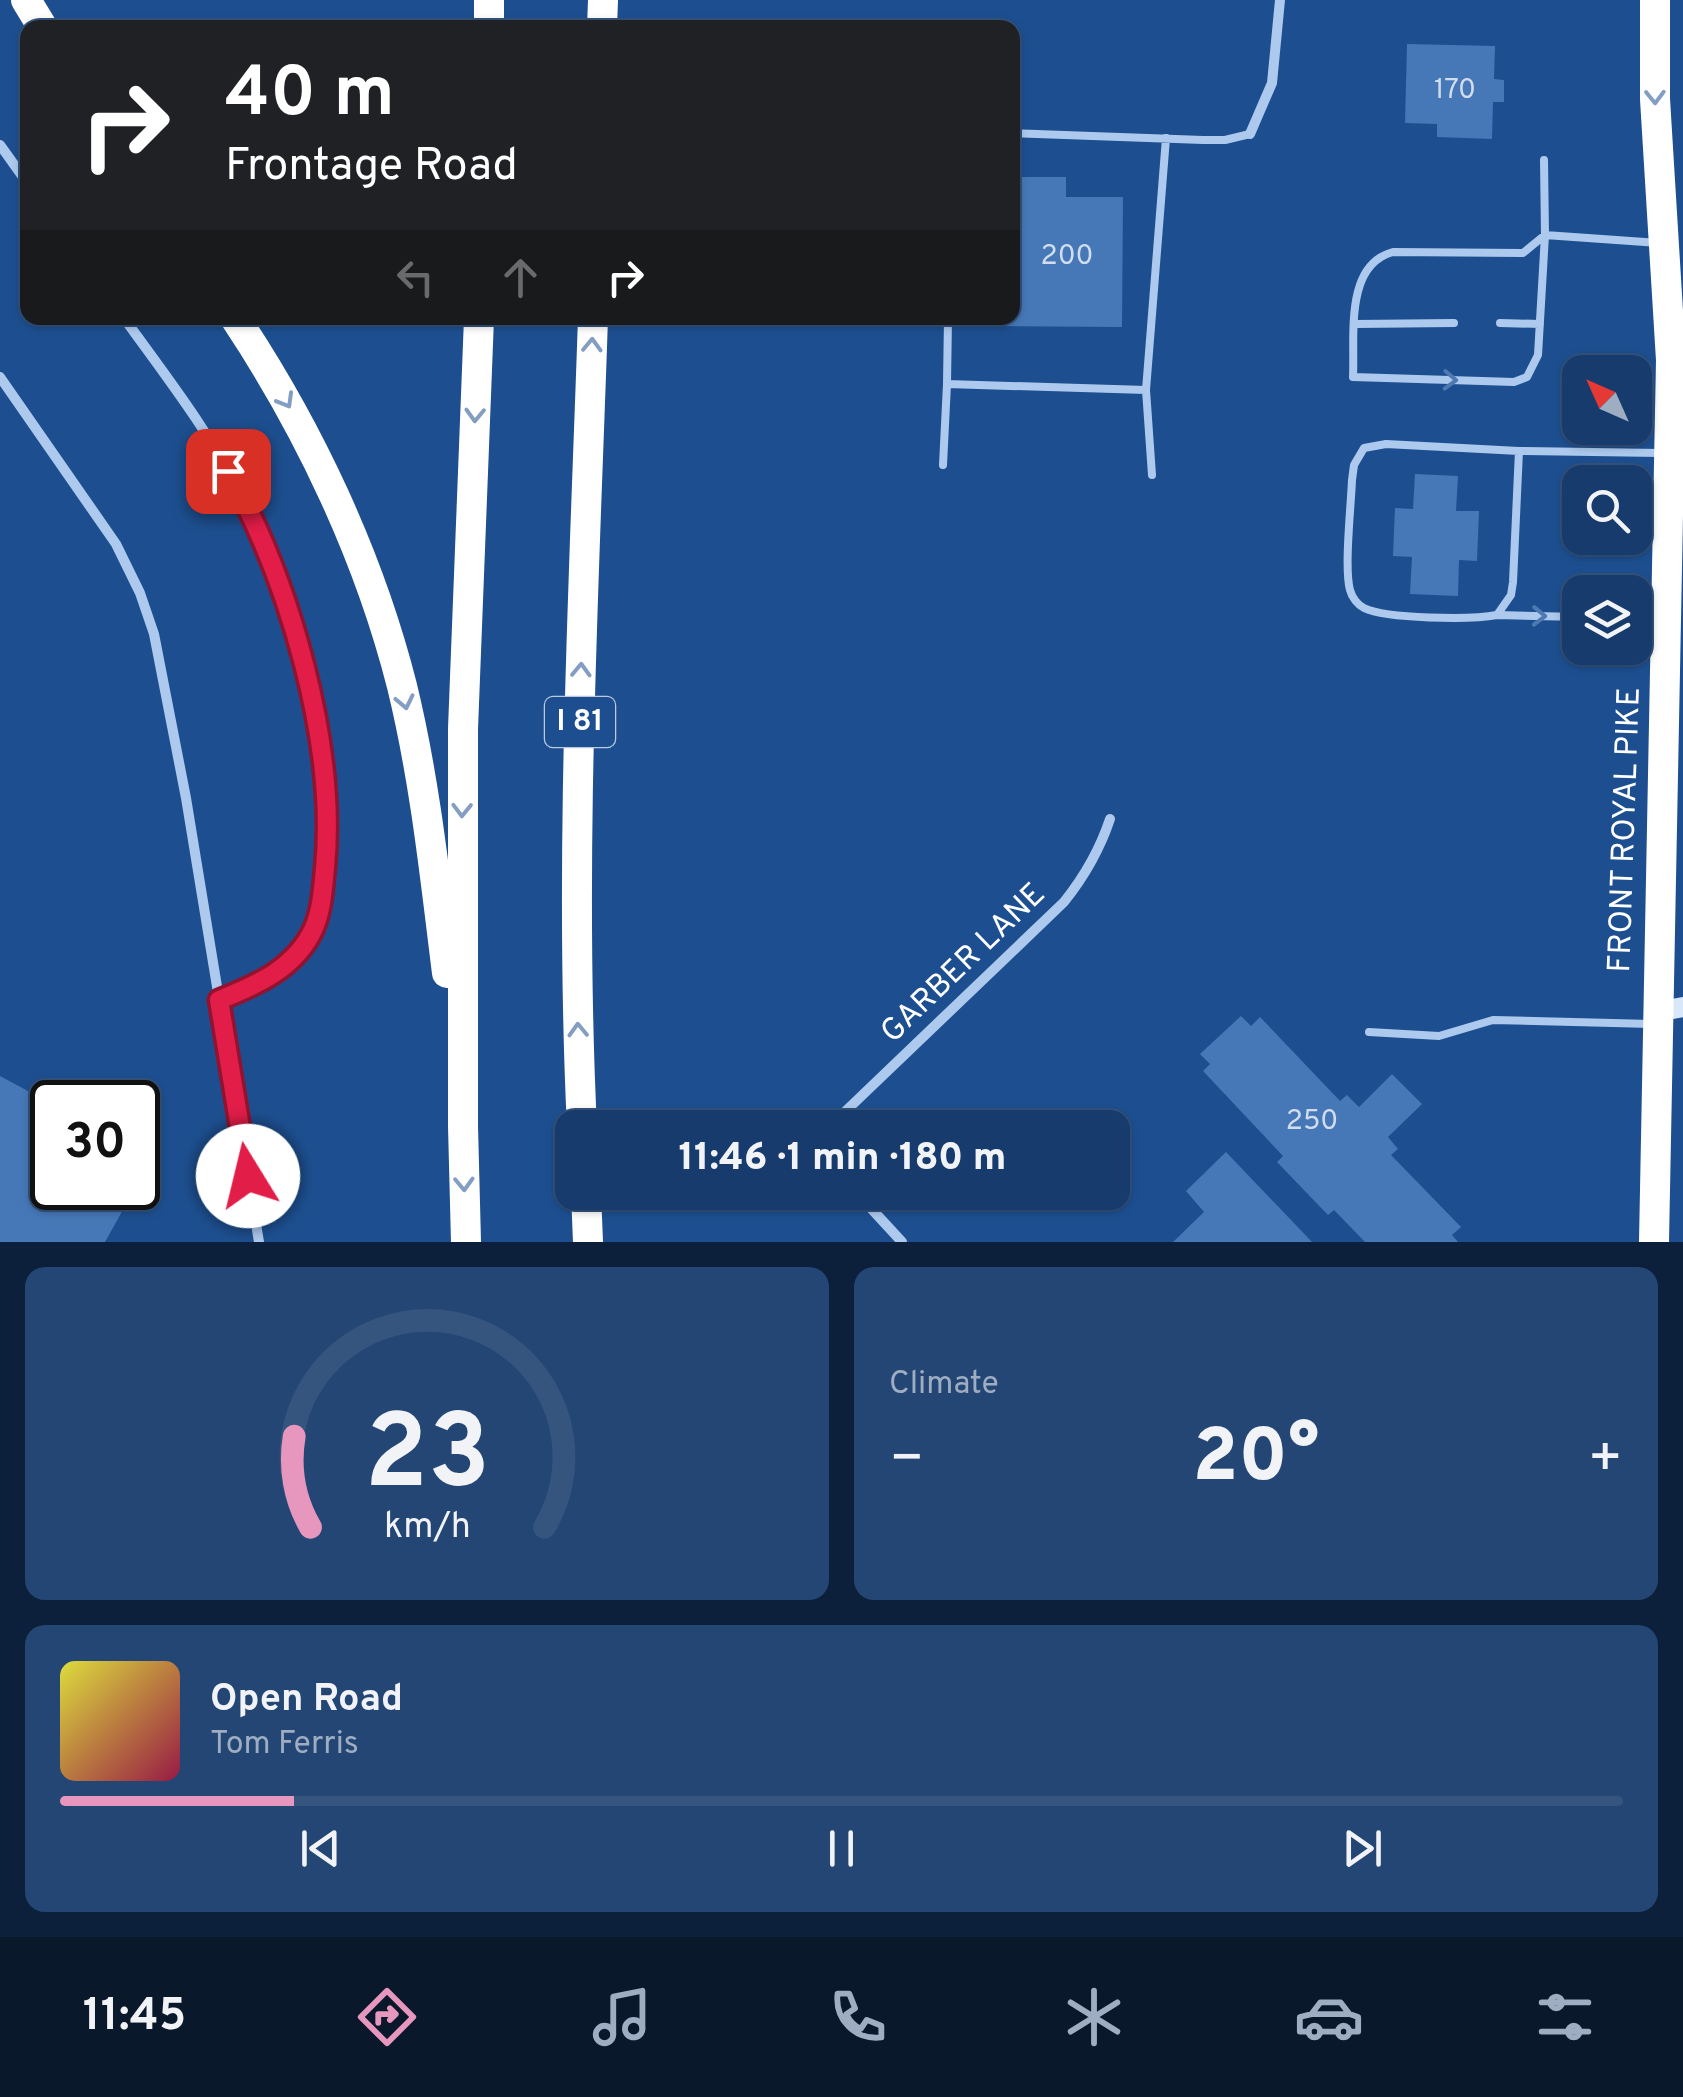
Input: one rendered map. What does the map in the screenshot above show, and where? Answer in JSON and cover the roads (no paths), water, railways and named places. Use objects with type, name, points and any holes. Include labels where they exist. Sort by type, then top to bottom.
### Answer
[{"type":"highway","name":"FRONT ROYAL PIKE","points":[[1655,0],[1655,99],[1674,241],[1679,365]]},
{"type":"highway","name":"FRONT ROYAL PIKE","points":[[1654,1242],[1665,1014],[1671,452],[1683,288]]},
{"type":"highway","points":[[239,325],[308,440],[362,564],[401,683],[430,836],[463,1126]]},
{"type":"highway","points":[[466,1242],[463,730],[479,325]]},
{"type":"highway","name":"I 81","points":[[581,1110],[577,854],[594,325]]},
{"type":"highway","points":[[587,1210],[588,1242]]},
{"type":"street","points":[[1250,134],[1272,84],[1280,0]]},
{"type":"street","points":[[0,145],[20,173]]},
{"type":"street","points":[[129,325],[215,448],[260,536],[308,684],[325,776],[327,843],[322,900],[314,928],[281,969],[256,985],[219,1000]]},
{"type":"street","points":[[0,377],[102,522],[140,593],[164,678],[259,1242]]},
{"type":"street","name":"GARBER LANE","points":[[847,1110],[1064,902],[1079,884],[1110,818]]},
{"type":"street","points":[[873,1210],[902,1242]]},
{"type":"lane","points":[[1020,133],[1224,140],[1250,134]]},
{"type":"lane","points":[[1152,476],[1146,390],[1166,138]]},
{"type":"lane","points":[[1544,160],[1545,235],[1540,324],[1535,366],[1528,377],[1514,382],[1352,377],[1357,290],[1380,255],[1523,253],[1545,235],[1674,241]]},
{"type":"lane","points":[[1355,324],[1454,323]]},
{"type":"lane","points":[[1500,323],[1540,324]]},
{"type":"lane","points":[[944,465],[948,325]]},
{"type":"lane","points":[[947,384],[1146,390]]},
{"type":"lane","points":[[1562,616],[1475,618],[1388,614],[1362,607],[1350,590],[1352,480],[1358,454],[1374,444],[1519,451],[1671,452]]},
{"type":"lane","points":[[1497,615],[1512,595],[1514,582],[1519,451]]},
{"type":"lane","points":[[1652,617],[1672,618]]},
{"type":"lane","points":[[1369,1032],[1439,1036],[1493,1020],[1665,1014]]}]
